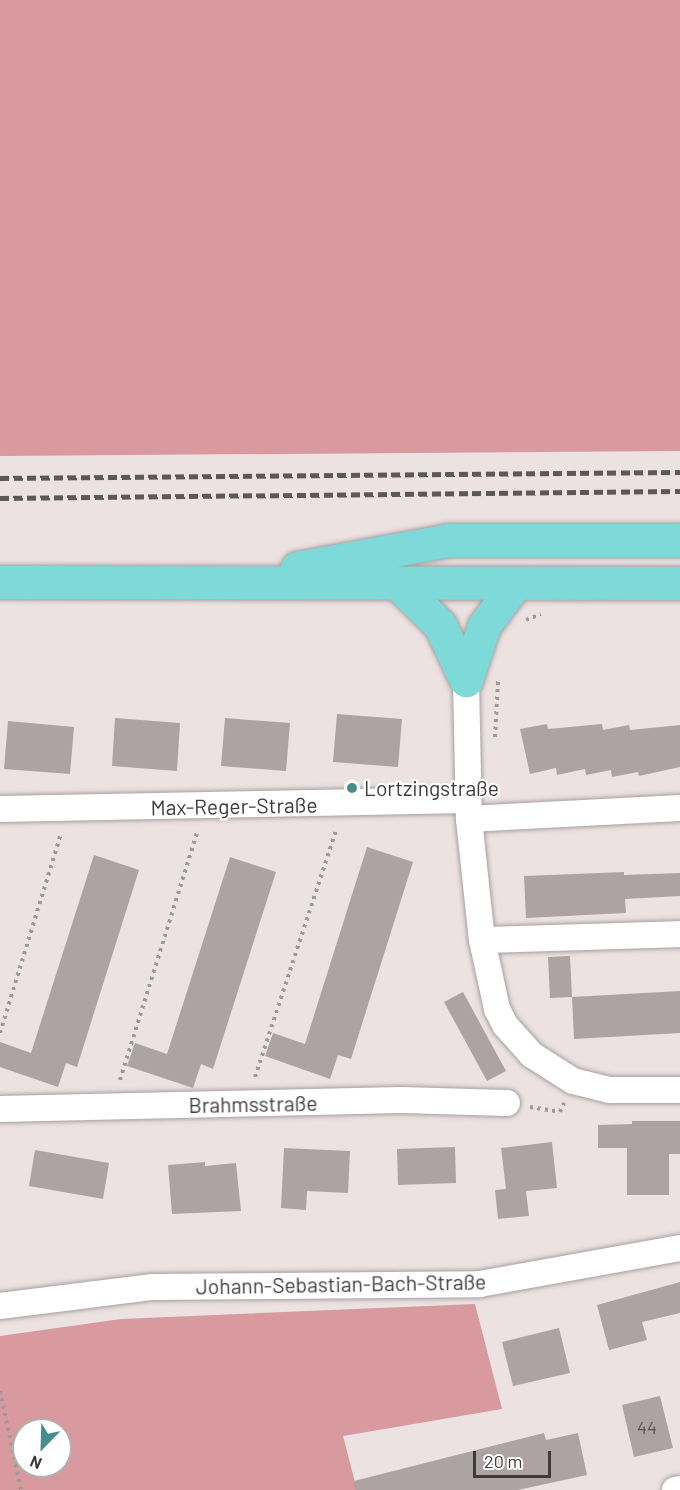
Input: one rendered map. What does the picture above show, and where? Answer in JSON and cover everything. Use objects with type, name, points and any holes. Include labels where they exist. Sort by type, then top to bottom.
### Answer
[{"type":"main road","points":[[225,581],[449,540],[680,540]]},
{"type":"main road","points":[[0,582],[680,583]]},
{"type":"main road","points":[[398,584],[440,625],[466,680]]},
{"type":"main road","points":[[466,680],[484,626],[515,584]]},
{"type":"street","points":[[466,680],[468,810],[482,940],[491,991],[505,1025],[552,1071],[573,1081],[610,1090],[680,1089]]},
{"type":"street","name":"Max-Reger-Straße","points":[[0,809],[345,804],[468,810]]},
{"type":"street","points":[[468,810],[680,808]]},
{"type":"street","points":[[482,940],[680,934]]},
{"type":"street","name":"Brahmsstraße","points":[[0,1109],[401,1100],[507,1103]]},
{"type":"street","name":"Johann-Sebastian-Bach-Straße","points":[[0,1306],[153,1287],[480,1284],[680,1248]]},
{"type":"street","points":[[675,1490],[680,1489]]},
{"type":"path","points":[[495,740],[499,672]]},
{"type":"path","points":[[246,1104],[345,804]]},
{"type":"path","points":[[112,1107],[205,807]]},
{"type":"path","points":[[0,1033],[68,808]]},
{"type":"path","points":[[0,1391],[21,1490]]},
{"type":"shaded area","points":[[0,0],[680,0],[680,451],[0,456]]},
{"type":"shaded area","points":[[475,1304],[502,1409],[343,1436],[357,1490],[0,1490],[0,1336],[121,1319]]},
{"type":"building","points":[[337,714],[402,719],[398,767],[333,762]]},
{"type":"building","points":[[115,718],[180,723],[177,771],[112,766]]},
{"type":"building","points":[[225,718],[290,723],[286,771],[221,766]]},
{"type":"building","points":[[8,721],[74,727],[70,774],[4,769]]},
{"type":"building","points":[[547,724],[548,729],[602,724],[603,730],[629,725],[630,730],[680,725],[680,767],[639,776],[638,772],[612,777],[611,770],[586,775],[585,769],[557,775],[556,768],[530,774],[520,729]]},
{"type":"building","points":[[367,847],[413,862],[351,1059],[338,1055],[330,1079],[265,1056],[273,1033],[305,1044]]},
{"type":"building","points":[[94,855],[139,870],[77,1067],[66,1063],[58,1087],[0,1067],[0,1042],[31,1053]]},
{"type":"building","points":[[230,857],[276,872],[213,1069],[201,1064],[193,1088],[127,1066],[135,1043],[167,1054]]},
{"type":"building","points":[[624,872],[624,875],[680,873],[680,896],[625,899],[626,913],[526,918],[524,876]]},
{"type":"building","points":[[570,956],[572,997],[550,998],[548,957]]},
{"type":"building","points":[[680,991],[680,1033],[574,1039],[572,997]]},
{"type":"building","points":[[463,992],[506,1071],[487,1081],[444,1002]]},
{"type":"building","points":[[632,1121],[680,1121],[680,1154],[669,1154],[669,1195],[627,1195],[627,1148],[598,1148],[598,1125],[632,1124]]},
{"type":"building","points":[[552,1142],[557,1188],[526,1191],[529,1216],[498,1219],[495,1190],[506,1189],[501,1148]]},
{"type":"building","points":[[455,1147],[456,1183],[398,1185],[397,1149]]},
{"type":"building","points":[[284,1148],[350,1151],[348,1193],[307,1191],[306,1210],[281,1208]]},
{"type":"building","points":[[35,1150],[109,1163],[103,1199],[29,1186]]},
{"type":"building","points":[[205,1162],[205,1166],[236,1163],[241,1211],[172,1214],[168,1165]]},
{"type":"building","points":[[680,1282],[680,1313],[642,1322],[647,1340],[609,1350],[597,1305]]},
{"type":"building","points":[[559,1328],[570,1373],[513,1386],[502,1342]]},
{"type":"building","points":[[660,1396],[673,1448],[634,1457],[622,1405]]},
{"type":"building","points":[[544,1433],[546,1440],[578,1433],[587,1475],[518,1490],[355,1490],[354,1481]]},
{"type":"railway","points":[[0,478],[680,472]]},
{"type":"railway","points":[[0,498],[680,491]]},
{"type":"place","name":"Lortzingstraße","points":[[352,788]]}]
